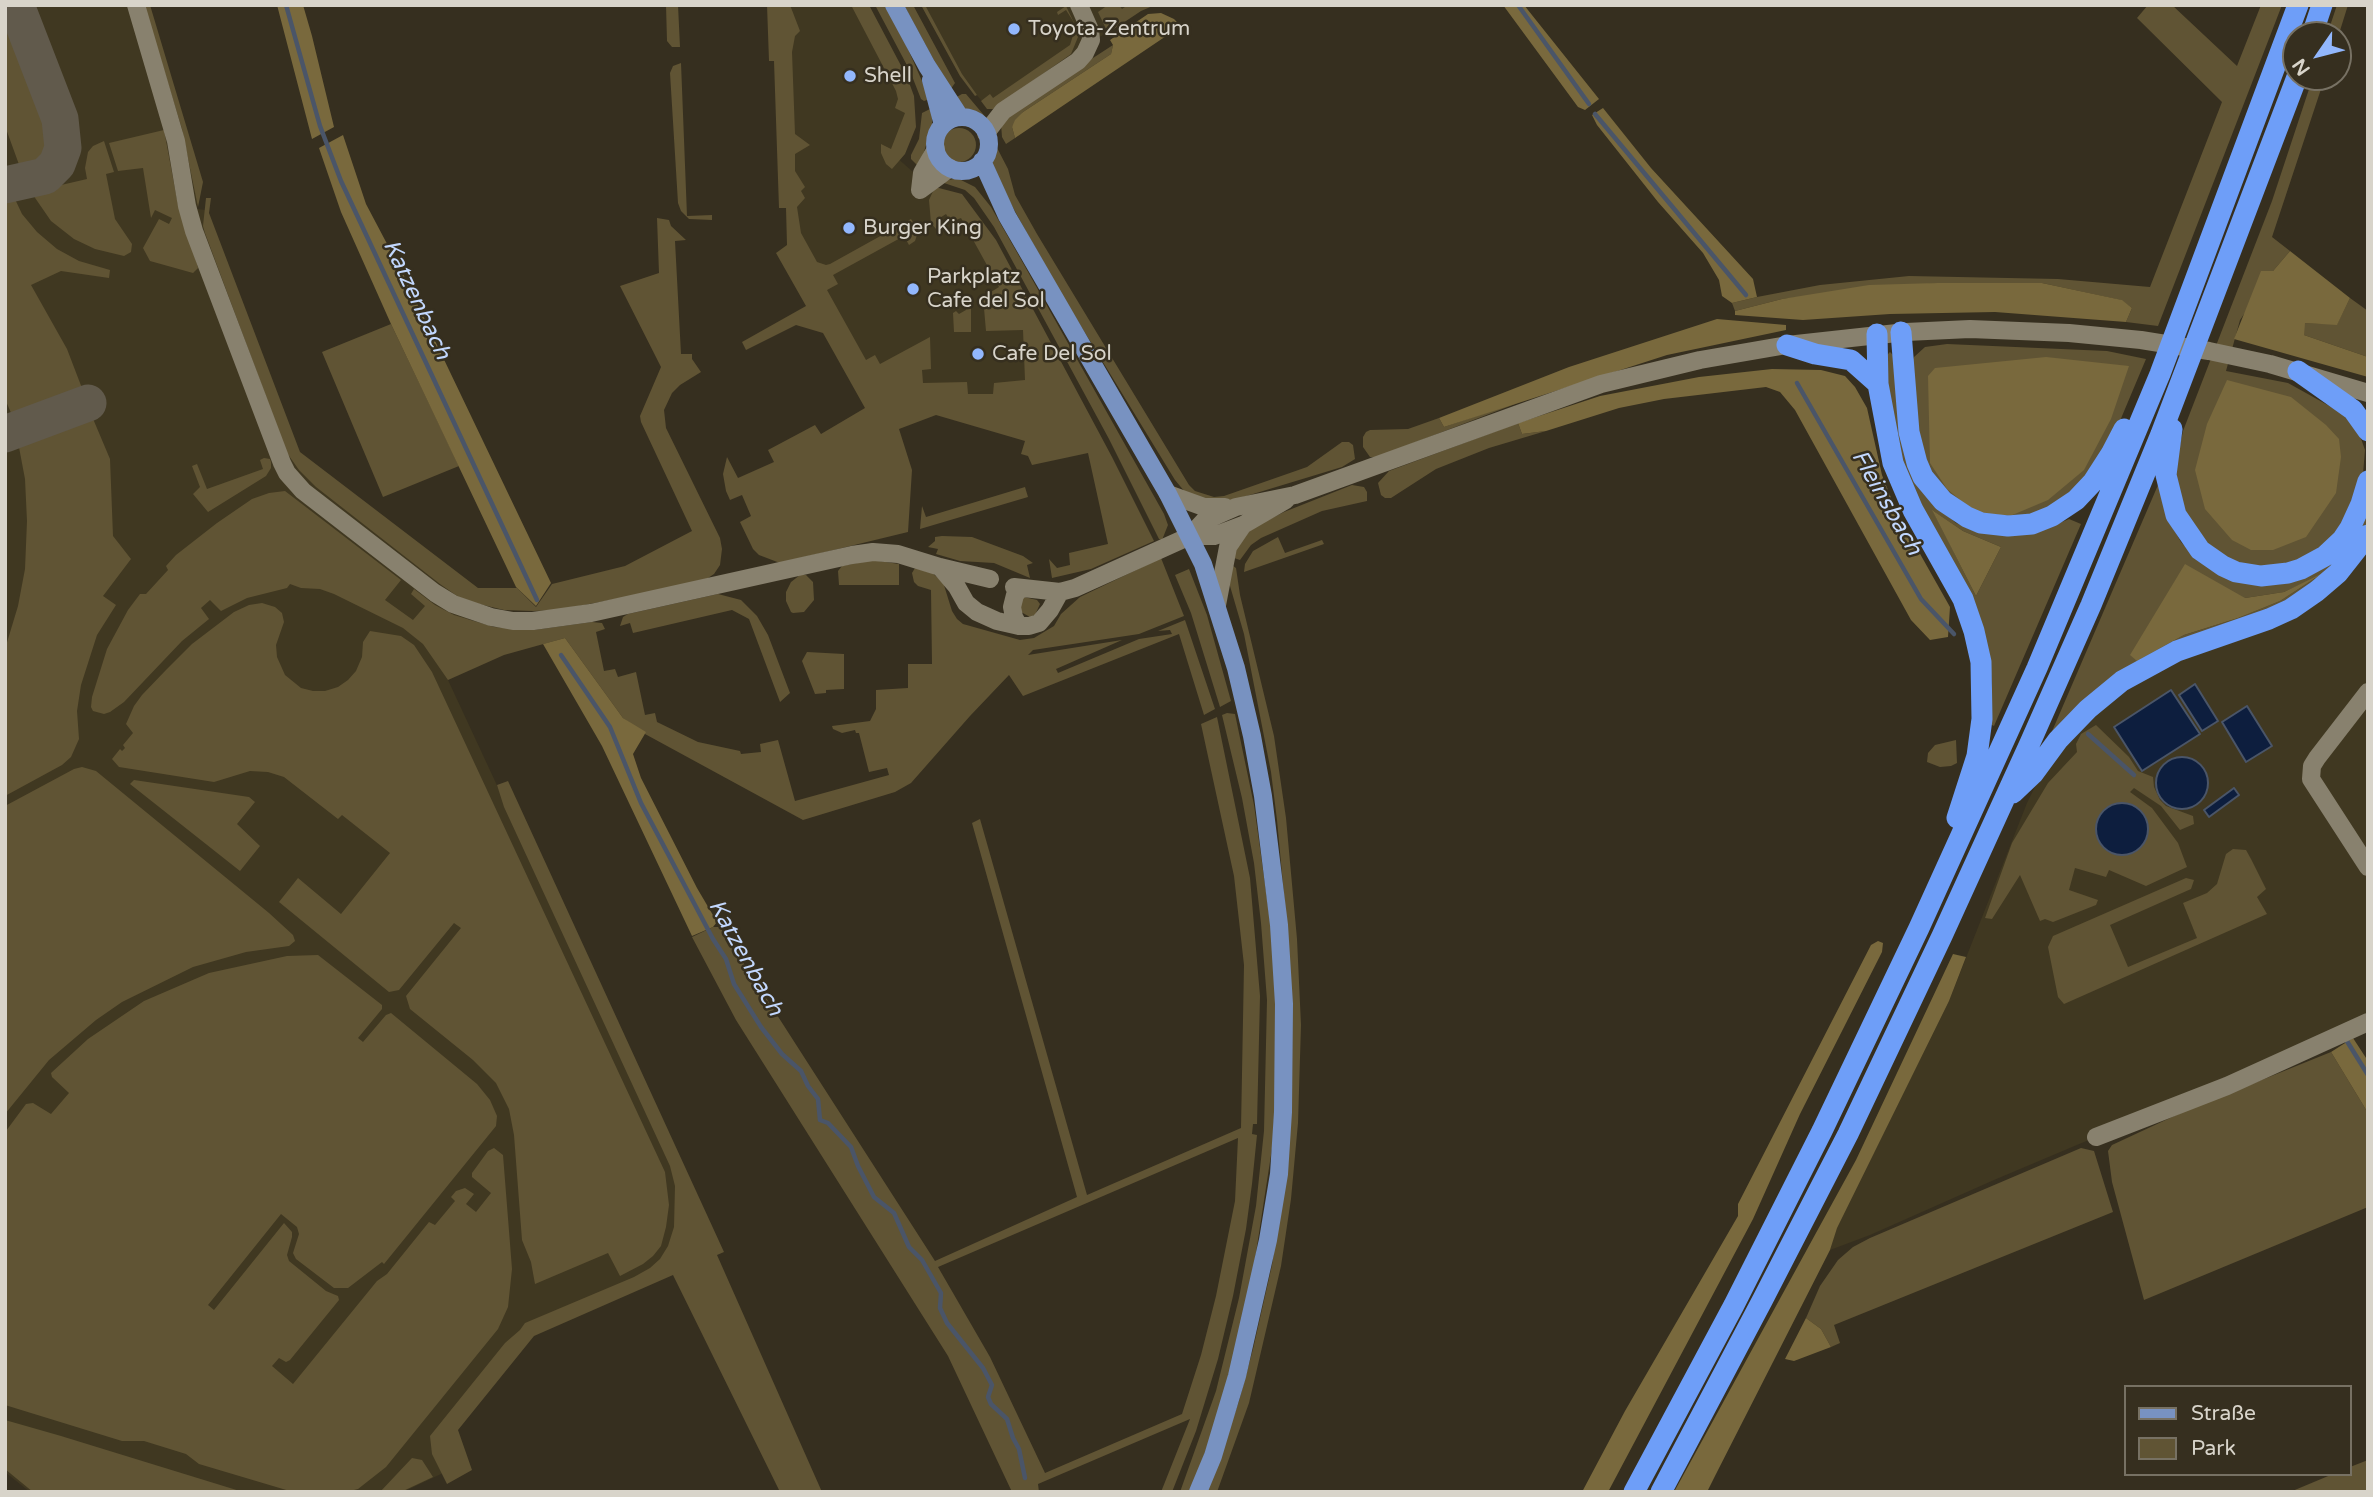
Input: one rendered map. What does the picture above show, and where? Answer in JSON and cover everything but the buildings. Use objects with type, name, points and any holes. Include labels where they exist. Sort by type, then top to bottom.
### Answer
[{"type":"highway","points":[[1634,1492],[1734,1305],[1822,1131],[1950,860],[2058,621],[2160,374],[2298,5]]},
{"type":"highway","points":[[1661,1492],[1848,1133],[2003,802],[2096,593],[2232,252],[2292,91]]},
{"type":"highway","points":[[1901,332],[1909,432],[1923,477],[1942,501],[1954,511],[1996,526],[2020,526],[2042,521],[2064,509],[2085,492],[2111,454],[2135,402],[2160,374]]},
{"type":"highway","points":[[1877,334],[1878,384],[1893,463],[1913,510],[1963,599],[1981,662],[1982,719],[1977,756],[1958,811],[1950,860]]},
{"type":"highway","points":[[1787,345],[1815,354],[1851,360],[1878,384]]},
{"type":"highway","points":[[2298,371],[2353,410],[2368,430]]},
{"type":"highway","points":[[2171,405],[2172,438],[2166,475],[2176,515],[2200,550],[2236,572],[2261,576],[2288,573],[2325,556],[2350,528],[2368,481]]},
{"type":"highway","points":[[2003,802],[2033,774],[2058,740],[2088,709],[2122,681],[2177,651],[2291,609],[2338,573],[2368,535]]},
{"type":"main road","points":[[894,5],[927,66],[960,117]]},
{"type":"main road","points":[[927,66],[943,125]]},
{"type":"main road","points":[[960,117],[973,120],[986,133],[988,145],[976,165],[960,170],[950,167],[939,158],[936,149],[937,134],[943,125],[960,117]]},
{"type":"main road","points":[[976,165],[1190,536],[1217,605],[1236,668],[1252,736],[1272,854],[1284,1004],[1279,1174],[1268,1240],[1237,1376],[1213,1456],[1198,1492]]},
{"type":"street","points":[[136,5],[176,141],[194,231],[287,474],[303,491],[435,593],[453,604],[491,617],[534,621],[592,612],[862,553],[898,554],[990,579]]},
{"type":"street","points":[[986,133],[1003,111],[1085,53],[1091,40],[1090,30],[1079,5]]},
{"type":"street","points":[[936,149],[922,173],[920,190],[950,167]]},
{"type":"street","points":[[1168,494],[1204,507],[1236,507],[1296,495],[1601,384],[1700,360],[1787,345],[1877,334],[2008,330],[2108,336],[2236,357],[2298,371],[2368,393]]},
{"type":"street","points":[[1190,536],[1214,536],[1243,525],[1296,495]]},
{"type":"street","points":[[1019,626],[1012,607],[1018,587],[1060,592],[1091,582],[1190,536],[1203,521],[1236,507]]},
{"type":"street","points":[[1217,605],[1228,547],[1243,525]]},
{"type":"street","points":[[940,567],[966,603],[977,612],[997,621],[1019,626],[1030,626],[1039,622],[1050,610],[1060,592]]},
{"type":"street","points":[[2368,692],[2317,758],[2312,766],[2311,779],[2368,867]]},
{"type":"street","points":[[2096,1137],[2227,1086],[2368,1022]]},
{"type":"shaded area","points":[[5,5],[146,5],[200,182],[197,209],[205,210],[224,255],[298,455],[477,590],[448,680],[708,1239],[703,1253],[532,1325],[446,1433],[460,1465],[403,1492],[30,1492],[5,1472]]},
{"type":"shaded area","points":[[277,5],[303,5],[312,36],[334,127],[312,139]]},
{"type":"shaded area","points":[[786,5],[864,5],[911,96],[895,156],[948,203],[966,206],[1092,436],[865,376],[796,255]]},
{"type":"shaded area","points":[[921,5],[1150,5],[988,108],[960,76]]},
{"type":"shaded area","points":[[1503,5],[1524,5],[1599,99],[1585,110],[1578,107]]},
{"type":"shaded area","points":[[1161,13],[1181,26],[1015,138],[1012,127],[1023,112],[1111,54],[1113,45],[1110,40],[1148,14]]},
{"type":"shaded area","points":[[1603,108],[1651,168],[1753,279],[1757,297],[1732,303],[1722,296],[1719,280],[1703,253],[1658,202],[1597,125],[1592,115]]},
{"type":"shaded area","points":[[343,135],[366,204],[404,276],[551,583],[536,606],[516,587],[341,212],[319,148]]},
{"type":"shaded area","points":[[2290,251],[2350,298],[2337,325],[2305,323],[2304,335],[2368,357],[2368,377],[2234,339],[2261,271],[2273,271]]},
{"type":"shaded area","points":[[2042,283],[2122,300],[2132,308],[2126,322],[1995,312],[1890,314],[1803,320],[1735,315],[1735,311],[1782,299],[1869,285]]},
{"type":"shaded area","points":[[1717,319],[1786,325],[1786,330],[1667,355],[1444,427],[1439,418],[1569,367]]},
{"type":"shaded area","points":[[2046,357],[2129,366],[2111,419],[2084,470],[2048,500],[2010,516],[1976,513],[1947,489],[1930,463],[1928,376],[1935,368]]},
{"type":"shaded area","points":[[1772,369],[1821,370],[1845,376],[1855,387],[1867,408],[1882,475],[1897,513],[1950,607],[1948,637],[1930,640],[1911,620],[1795,410],[1780,392],[1766,387],[1664,399],[1619,408],[1546,431],[1522,434],[1518,423],[1600,396],[1699,377]]},
{"type":"shaded area","points":[[2227,380],[2291,397],[2339,439],[2341,457],[2336,493],[2306,537],[2273,550],[2251,550],[2232,540],[2205,509],[2195,470],[2207,424]]},
{"type":"shaded area","points":[[1932,510],[1963,531],[2001,547],[1976,596]]},
{"type":"shaded area","points":[[2368,535],[2368,1022],[1830,1250],[1836,1228],[1949,1001],[2027,803],[2058,740],[2088,709]]},
{"type":"shaded area","points":[[2185,564],[2245,598],[2284,592],[2323,573],[2280,601],[2184,635],[2137,661],[2130,655]]},
{"type":"shaded area","points":[[565,638],[623,718],[646,732],[633,754],[641,778],[717,922],[713,927],[692,936],[602,746],[543,644]]},
{"type":"shaded area","points":[[1878,941],[1883,943],[1882,952],[1800,1114],[1753,1219],[1608,1492],[1582,1492],[1625,1411],[1738,1216],[1738,1204],[1871,945]]},
{"type":"shaded area","points":[[1953,954],[1966,957],[1949,1001],[1837,1228],[1830,1250],[1707,1492],[1674,1492],[1856,1160]]},
{"type":"shaded area","points":[[2353,1038],[2368,1061],[2368,1113],[2331,1052]]},
{"type":"shaded area","points":[[1806,1318],[1821,1329],[1831,1347],[1794,1361],[1785,1359]]},
{"type":"green space","points":[[144,5],[150,5],[203,182],[198,207],[182,129]]},
{"type":"green space","points":[[666,5],[678,5],[680,47],[672,47],[667,41]]},
{"type":"green space","points":[[767,5],[790,5],[800,31],[795,36],[792,52],[795,134],[810,145],[795,154],[795,171],[805,187],[801,191],[805,198],[797,207],[801,233],[817,262],[830,264],[911,219],[916,227],[915,241],[909,245],[904,236],[833,275],[838,284],[827,290],[866,360],[875,355],[880,364],[930,337],[931,369],[922,370],[923,383],[967,382],[968,394],[993,394],[994,383],[1025,380],[1023,330],[986,331],[983,297],[999,287],[961,218],[951,222],[946,214],[938,219],[943,227],[940,229],[936,229],[931,223],[929,200],[935,187],[962,194],[996,240],[1154,541],[1091,569],[1052,578],[1049,559],[1057,568],[1070,565],[1069,553],[1108,544],[1088,453],[1032,465],[1028,456],[1021,454],[1025,441],[936,415],[899,429],[912,470],[908,532],[780,563],[759,555],[753,549],[740,522],[751,516],[742,495],[730,500],[726,491],[723,474],[727,457],[738,478],[774,462],[768,450],[815,425],[821,434],[865,408],[823,333],[796,325],[746,350],[742,342],[806,306],[776,253],[787,245],[786,208],[779,208],[774,61],[769,61]]},
{"type":"green space","points":[[851,5],[869,5],[907,77],[914,96],[916,127],[905,154],[892,169],[886,164],[881,153],[881,144],[891,149],[905,113],[895,108],[898,99],[896,91]]},
{"type":"green space","points":[[875,5],[885,5],[930,99],[921,99],[910,71]]},
{"type":"green space","points":[[904,5],[913,5],[955,83],[950,90]]},
{"type":"green space","points":[[921,5],[925,5],[962,74],[977,95],[975,96],[960,76]]},
{"type":"green space","points":[[1108,5],[1119,5],[1122,9],[1128,5],[1155,5],[1108,33],[1098,12]]},
{"type":"green space","points":[[2148,5],[2172,5],[2237,66],[2261,5],[2282,5],[2158,326],[2126,322],[2132,308],[2121,300],[2042,283],[1937,283],[1782,299],[1735,311],[1732,303],[1757,297],[1820,285],[1909,276],[2058,279],[2150,287],[2222,102],[2137,18]]},
{"type":"green space","points":[[2337,5],[2348,5],[2343,21],[2332,21]]},
{"type":"green space","points":[[1066,6],[1077,29],[1078,37],[1071,54],[993,109],[987,109],[981,101],[990,94],[993,98],[1070,45],[1075,29],[1073,21],[1066,10],[1058,15],[1057,12]]},
{"type":"green space","points":[[5,20],[41,118],[48,145],[39,160],[21,170],[5,126]]},
{"type":"green space","points":[[1113,45],[1111,54],[1023,112],[1012,127],[1015,138],[1006,144],[1002,137],[1001,124],[1022,104]]},
{"type":"green space","points":[[681,63],[687,216],[712,215],[712,220],[689,219],[678,203],[670,73],[673,66]]},
{"type":"green space","points":[[2308,91],[2320,91],[2272,237],[2290,251],[2240,320],[2226,371],[2288,383],[2342,413],[2358,430],[2365,450],[2363,474],[2350,516],[2318,554],[2271,572],[2217,558],[2181,518],[2175,468],[2183,431],[2272,201]]},
{"type":"green space","points":[[966,94],[988,120],[985,123],[964,111],[955,98]]},
{"type":"green space","points":[[932,108],[932,127],[919,167],[911,159],[911,155],[919,139],[922,113]]},
{"type":"green space","points":[[959,128],[971,133],[976,145],[971,157],[959,162],[947,157],[942,145],[947,133]]},
{"type":"green space","points":[[164,130],[178,205],[198,268],[193,273],[150,261],[143,248],[159,219],[169,224],[172,218],[155,210],[151,218],[143,168],[118,171],[109,143]]},
{"type":"green space","points":[[104,141],[114,172],[106,174],[115,219],[132,244],[131,252],[124,256],[95,249],[74,239],[51,221],[31,192],[87,179],[85,168],[88,152],[93,146]]},
{"type":"green space","points":[[994,142],[1008,169],[1015,195],[1037,234],[1195,491],[1214,497],[1224,496],[1307,467],[1342,442],[1353,445],[1355,459],[1342,467],[1230,501],[1217,503],[1185,492],[1175,480],[1065,300],[1028,235],[992,169]]},
{"type":"green space","points":[[957,178],[975,187],[991,207],[1023,263],[1164,514],[1168,525],[1162,540],[1159,539],[1109,439],[994,227],[974,198],[965,190],[941,182]]},
{"type":"green space","points":[[14,197],[22,214],[37,232],[57,249],[79,261],[110,270],[109,278],[61,271],[31,285],[67,349],[85,396],[15,422],[5,399],[5,199]]},
{"type":"green space","points":[[206,198],[211,198],[209,213],[300,452],[478,588],[517,588],[536,607],[552,584],[625,566],[692,531],[641,422],[640,416],[661,367],[620,286],[659,273],[657,218],[669,220],[671,226],[686,240],[675,241],[681,354],[692,354],[692,359],[701,372],[672,393],[664,410],[666,428],[720,538],[720,565],[714,574],[705,580],[626,597],[558,610],[533,611],[504,610],[479,604],[460,598],[440,584],[316,487],[287,453],[205,233],[203,226]]},
{"type":"green space","points":[[2350,298],[2368,311],[2368,357],[2304,335],[2304,323],[2337,324]]},
{"type":"green space","points":[[969,305],[971,332],[954,332],[953,313],[956,311],[959,314]]},
{"type":"green space","points":[[391,324],[459,466],[383,497],[322,352]]},
{"type":"green space","points":[[1947,344],[2107,351],[2146,359],[2109,447],[2081,487],[2031,518],[1957,507],[1922,460],[1909,368],[1914,357],[1925,347]]},
{"type":"green space","points":[[1890,352],[1893,355],[1935,505],[1956,523],[1979,533],[2036,533],[2069,519],[2081,524],[1994,726],[1990,724],[1992,683],[1989,655],[1901,463],[1888,392],[1887,355]],"holes":[[[1933,511],[1963,531],[2001,547],[1976,596]]]},
{"type":"green space","points":[[1549,391],[1377,457],[1370,457],[1363,447],[1363,437],[1370,430],[1408,429],[1439,418],[1444,427]]},
{"type":"green space","points":[[91,414],[110,459],[113,536],[131,559],[103,596],[116,605],[97,635],[81,685],[77,711],[79,739],[71,757],[62,765],[5,796],[5,649],[18,606],[25,569],[27,521],[25,479],[18,442]]},
{"type":"green space","points":[[1518,423],[1522,434],[1546,431],[1489,448],[1436,469],[1391,498],[1381,495],[1378,483],[1389,471]]},
{"type":"green space","points":[[270,459],[271,462],[266,476],[208,512],[193,494],[200,487],[192,466],[197,464],[207,489],[263,469],[260,460]]},
{"type":"green space","points":[[1352,485],[1364,487],[1367,501],[1322,511],[1261,538],[1251,545],[1240,560],[1231,557],[1249,531],[1260,524]]},
{"type":"green space","points":[[2158,485],[2170,523],[2181,542],[2197,559],[2261,585],[2283,584],[2306,577],[2368,505],[2368,521],[2358,539],[2294,601],[2208,635],[2050,736]],"holes":[[[2317,577],[2280,601],[2184,635],[2137,660],[2131,655],[2245,598],[2284,592]]]},
{"type":"green space","points":[[1025,487],[1028,497],[920,529],[922,506],[926,517]]},
{"type":"green space","points":[[285,491],[401,580],[385,600],[413,620],[425,606],[411,594],[414,589],[454,615],[494,627],[534,630],[602,623],[605,629],[596,632],[604,671],[615,669],[618,677],[636,672],[645,715],[655,713],[657,722],[698,742],[740,751],[741,754],[761,752],[760,744],[778,740],[795,801],[889,775],[887,768],[869,772],[859,733],[855,730],[842,733],[832,726],[870,721],[876,709],[876,690],[908,688],[908,664],[932,664],[931,590],[914,582],[912,573],[915,568],[932,573],[943,582],[952,611],[963,624],[1020,640],[1034,638],[1054,626],[1061,614],[1080,597],[1161,558],[1184,616],[1139,634],[1033,650],[1028,655],[1122,640],[1056,669],[1058,673],[1139,639],[1172,634],[1170,630],[1158,631],[1185,620],[1215,709],[1204,715],[1179,634],[1023,696],[1009,675],[911,783],[895,792],[803,820],[645,734],[623,718],[565,638],[504,655],[448,680],[423,644],[403,628],[334,594],[290,584],[287,588],[247,598],[221,611],[210,600],[201,608],[209,619],[182,641],[124,702],[104,714],[93,711],[92,697],[107,649],[140,594],[146,594],[168,570],[166,566],[176,555],[217,523],[252,499]]},
{"type":"green space","points":[[935,537],[972,537],[1023,556],[1033,563],[1027,565],[1030,578],[994,563],[960,561],[936,554],[938,549],[928,547],[935,541]]},
{"type":"green space","points":[[1278,537],[1285,553],[1322,540],[1324,544],[1244,572],[1245,564],[1253,551]]},
{"type":"green space","points":[[872,560],[899,564],[899,585],[839,585],[838,571],[842,566]]},
{"type":"green space","points":[[1229,563],[1236,568],[1274,736],[1286,818],[1297,939],[1301,1025],[1298,1123],[1281,1266],[1249,1403],[1217,1492],[1207,1492],[1239,1401],[1272,1265],[1282,1197],[1292,1074],[1288,938],[1277,820],[1271,772],[1244,634],[1230,586]]},
{"type":"green space","points":[[1189,569],[1207,615],[1231,701],[1220,707],[1191,613],[1175,575]]},
{"type":"green space","points":[[800,575],[806,575],[813,582],[814,600],[804,612],[793,613],[786,601],[786,592],[791,582]]},
{"type":"green space","points":[[718,594],[741,600],[757,616],[768,635],[790,693],[780,702],[749,619],[732,610],[633,633],[630,623],[620,626],[623,617],[628,614]]},
{"type":"green space","points":[[1024,597],[1037,600],[1040,604],[1035,615],[1030,617],[1021,612],[1018,602]]},
{"type":"green space","points":[[262,603],[275,607],[282,613],[284,622],[276,645],[277,657],[285,675],[301,688],[325,691],[348,680],[356,671],[362,657],[363,642],[370,631],[401,636],[414,645],[432,672],[665,1172],[669,1205],[666,1227],[661,1246],[643,1264],[620,1276],[608,1253],[535,1284],[531,1262],[522,1240],[514,1135],[509,1109],[496,1083],[473,1060],[410,1009],[406,996],[461,928],[454,923],[399,990],[389,992],[279,902],[298,878],[341,914],[390,853],[342,815],[338,819],[284,777],[268,772],[250,771],[214,782],[119,767],[112,759],[120,749],[122,751],[125,748],[123,745],[133,733],[126,724],[134,706],[166,670],[192,644],[234,612]]},
{"type":"green space","points":[[807,652],[844,654],[844,689],[815,694],[802,661]]},
{"type":"green space","points":[[1235,714],[1254,805],[1274,949],[1277,1054],[1273,1142],[1249,1298],[1236,1350],[1213,1430],[1191,1492],[1180,1492],[1216,1391],[1239,1298],[1256,1206],[1264,1131],[1267,1000],[1261,923],[1242,798],[1222,715]]},
{"type":"green space","points":[[1217,717],[1250,878],[1260,996],[1257,1124],[1253,1124],[1252,1134],[1257,1135],[1252,1184],[1233,1296],[1218,1359],[1196,1431],[1172,1492],[1161,1492],[1190,1419],[1038,1484],[1039,1492],[1012,1492],[948,1356],[736,1020],[692,937],[713,927],[727,927],[725,934],[935,1261],[1077,1197],[972,823],[980,819],[1087,1195],[1241,1128],[1244,965],[1234,876],[1201,724]],"holes":[[[1238,1138],[1235,1201],[1216,1296],[1182,1414],[1045,1473],[990,1357],[938,1267]]]},
{"type":"green space","points":[[2096,725],[2129,757],[2138,771],[2153,777],[2154,787],[2166,806],[2193,816],[2194,824],[2180,830],[2161,806],[2134,788],[2130,792],[2152,808],[2178,843],[2187,867],[2146,886],[2109,870],[2106,877],[2075,868],[2069,890],[2098,900],[2096,905],[2053,922],[2045,919],[2040,921],[2020,875],[1992,919],[1985,918],[2012,843],[2048,783],[2077,752],[2076,744],[2081,734]],"holes":[[[2117,803],[2146,818],[2148,829],[2133,853],[2127,855],[2116,854],[2096,834],[2097,822],[2102,812]]]},
{"type":"green space","points":[[1956,740],[1957,763],[1940,767],[1927,762],[1928,753],[1935,745]]},
{"type":"green space","points":[[82,767],[96,771],[269,913],[293,935],[295,941],[289,946],[246,952],[193,967],[122,1002],[49,1060],[5,1114],[5,806]]},
{"type":"green space","points":[[134,780],[249,797],[255,802],[237,824],[260,846],[240,871],[130,784]]},
{"type":"green space","points":[[508,781],[724,1252],[717,1255],[822,1492],[780,1492],[673,1275],[534,1336],[458,1430],[472,1470],[447,1484],[432,1454],[430,1436],[505,1343],[525,1323],[650,1268],[668,1246],[674,1227],[675,1186],[670,1166],[504,807],[497,785]]},
{"type":"green space","points":[[2233,849],[2246,850],[2251,859],[2266,889],[2257,897],[2267,914],[2064,1004],[2058,997],[2048,947],[2053,936],[2186,878],[2194,880],[2191,889],[2110,925],[2128,967],[2197,938],[2183,903],[2207,893],[2217,884],[2226,854]]},
{"type":"green space","points":[[318,955],[382,1005],[382,1009],[358,1038],[363,1042],[386,1015],[391,1013],[477,1084],[490,1100],[497,1116],[496,1126],[384,1264],[382,1262],[348,1288],[334,1288],[296,1259],[293,1253],[299,1234],[297,1227],[281,1214],[208,1305],[214,1310],[284,1223],[292,1232],[287,1255],[289,1261],[326,1291],[338,1296],[339,1300],[290,1360],[286,1362],[279,1358],[272,1366],[293,1384],[429,1222],[435,1225],[455,1201],[451,1197],[456,1191],[465,1188],[474,1194],[466,1204],[476,1212],[491,1193],[472,1177],[472,1173],[488,1151],[494,1148],[503,1155],[512,1269],[508,1307],[498,1329],[386,1467],[358,1489],[346,1492],[293,1492],[199,1464],[186,1454],[144,1441],[122,1441],[5,1405],[6,1131],[26,1104],[33,1103],[51,1114],[69,1093],[51,1073],[88,1039],[144,1001],[209,973],[287,956]]},
{"type":"green space","points":[[2331,1052],[2368,1113],[2368,1207],[2144,1300],[2112,1182],[2108,1151],[2112,1145],[2185,1111]]},
{"type":"green space","points":[[2081,1148],[2094,1151],[2113,1212],[1834,1325],[1840,1343],[1831,1347],[1821,1329],[1806,1318],[1820,1286],[1838,1260],[1853,1247]]},
{"type":"green space","points":[[5,1420],[243,1492],[33,1492],[5,1469]]},
{"type":"green space","points":[[412,1458],[422,1460],[433,1477],[401,1492],[380,1492]]},
{"type":"green space","points":[[2368,1460],[2368,1492],[2290,1492],[2328,1476],[2352,1476],[2352,1466]]},
{"type":"water","points":[[2195,684],[2218,721],[2202,731],[2179,695]]},
{"type":"water","points":[[2171,690],[2200,734],[2142,771],[2114,727]]},
{"type":"water","points":[[2247,706],[2272,746],[2246,762],[2222,722]]},
{"type":"water","points":[[2182,757],[2201,764],[2208,783],[2201,802],[2182,809],[2163,802],[2156,783],[2163,764]]},
{"type":"water","points":[[2234,788],[2239,795],[2209,817],[2204,810]]},
{"type":"water","points":[[2122,803],[2141,810],[2148,829],[2141,848],[2122,855],[2103,848],[2096,829],[2103,810]]},
{"type":"waterway","name":"Katzenbach","points":[[286,5],[320,126],[341,181],[537,600]]},
{"type":"waterway","name":"Fleinsbach","points":[[1518,5],[1589,104]]},
{"type":"waterway","name":"Fleinsbach","points":[[1595,114],[1746,295]]},
{"type":"waterway","name":"Fleinsbach","points":[[1797,383],[1921,599],[1954,634]]},
{"type":"waterway","name":"Katzenbach","points":[[561,655],[610,727],[641,803],[726,959],[734,984],[761,1027],[782,1054],[801,1071],[818,1099],[820,1120],[828,1123],[851,1147],[874,1197],[894,1213],[909,1247],[922,1260],[941,1293],[940,1308],[947,1323],[983,1368],[992,1385],[988,1397],[991,1404],[1007,1419],[1019,1449],[1025,1478]]},
{"type":"waterway","name":"Fleinsbach","points":[[2088,734],[2134,775]]},
{"type":"waterway","name":"Fleinsbach","points":[[2345,1038],[2368,1075]]},
{"type":"taxiway","points":[[5,185],[45,176],[57,164],[63,148],[60,119],[16,5]]},
{"type":"taxiway","points":[[5,434],[88,403]]},
{"type":"place","name":"Toyota-Zentrum","points":[[1014,29]]},
{"type":"place","name":"Shell","points":[[850,76]]},
{"type":"place","name":"Burger King","points":[[849,228]]},
{"type":"place","name":"Parkplatz Cafe del Sol","points":[[913,289]]},
{"type":"place","name":"Cafe Del Sol","points":[[978,354]]}]
